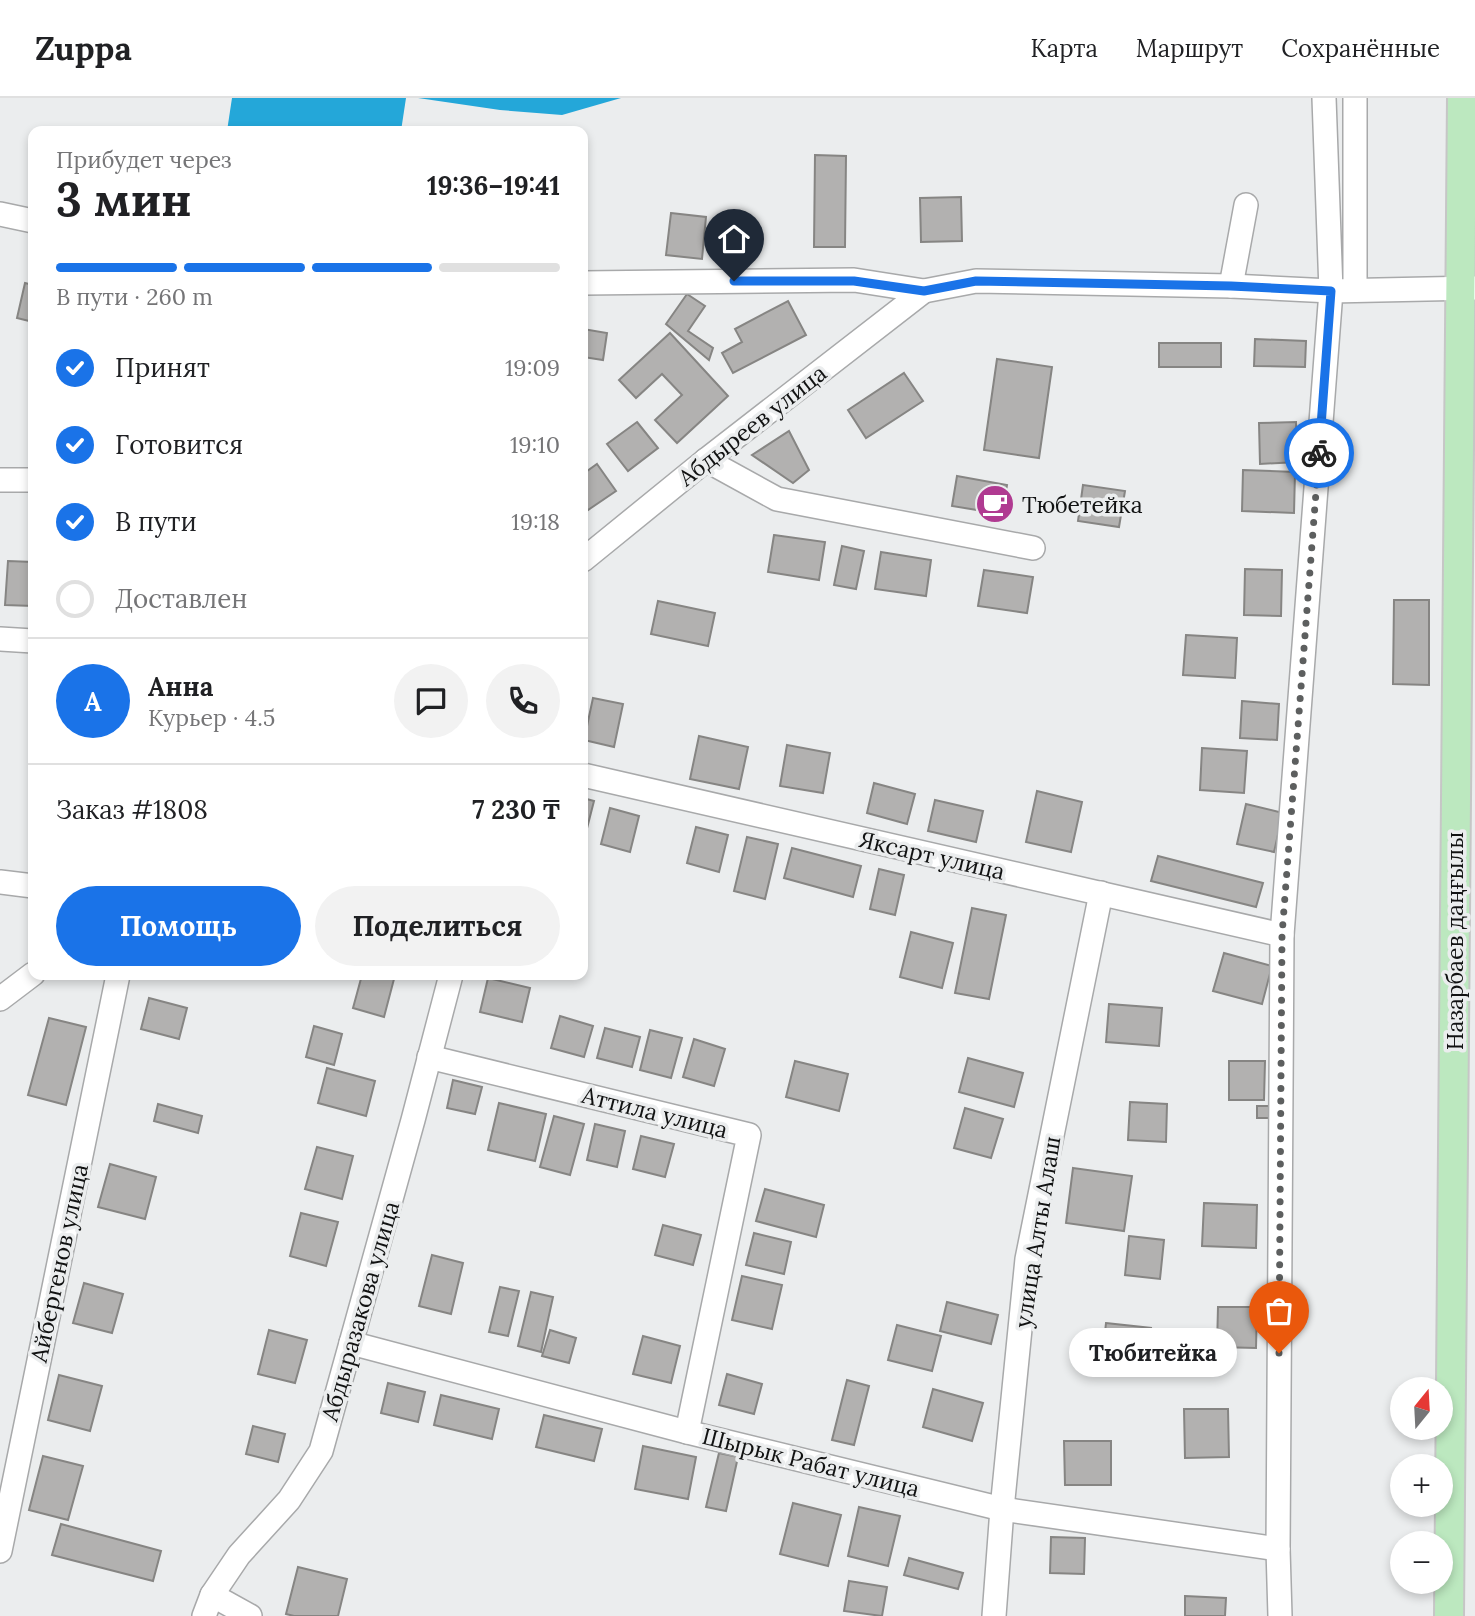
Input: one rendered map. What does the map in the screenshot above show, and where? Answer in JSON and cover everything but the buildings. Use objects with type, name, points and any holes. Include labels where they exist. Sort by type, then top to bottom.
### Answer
[{"type":"main road","name":"Назарбаев даңғылы","points":[[1449,1616],[1467,288],[1462,98]]},
{"type":"street","points":[[1280,1616],[1278,1549],[1282,935],[1331,291],[1324,98]]},
{"type":"street","points":[[1354,98],[1354,290]]},
{"type":"street","points":[[1231,286],[1246,205]]},
{"type":"street","points":[[0,214],[28,220]]},
{"type":"street","points":[[588,283],[854,281],[924,291],[976,281],[1231,286],[1331,291],[1467,288]]},
{"type":"street","name":"Абдыреев улица","points":[[588,557],[706,460],[924,291]]},
{"type":"street","points":[[706,460],[777,499],[1034,548]]},
{"type":"street","points":[[0,480],[28,480]]},
{"type":"street","points":[[0,639],[28,641]]},
{"type":"street","name":"Яксарт улица","points":[[588,776],[1282,935]]},
{"type":"street","points":[[0,882],[28,885]]},
{"type":"street","name":"улица Алты Алаш","points":[[994,1616],[1027,1259],[1101,893]]},
{"type":"street","points":[[0,999],[28,978]]},
{"type":"street","name":"Айбергенов улица","points":[[0,1551],[117,980]]},
{"type":"street","name":"Абдыразакова улица","points":[[208,1606],[239,1555],[289,1500],[321,1451],[450,980]]},
{"type":"street","name":"Аттила улица","points":[[429,1057],[749,1135],[687,1432]]},
{"type":"street","name":"Шырык Рабат улица","points":[[351,1343],[687,1432],[1002,1509],[1278,1549]]},
{"type":"street","points":[[208,1606],[250,1616]]},
{"type":"water","points":[[232,98],[406,98],[402,126],[228,126]]},
{"type":"water","points":[[418,98],[621,98],[562,115],[500,110]]},
{"type":"way so far","points":[[1279,1353],[1282,935],[1319,453]]},
{"type":"place","name":"Тюбетейка","points":[[995,504]]},
{"type":"place","name":"Тюбитейка","points":[[1279,1353]]},
{"type":"route","points":[[734,281],[854,281],[924,291],[976,281],[1231,286],[1331,291],[1319,453]]}]
